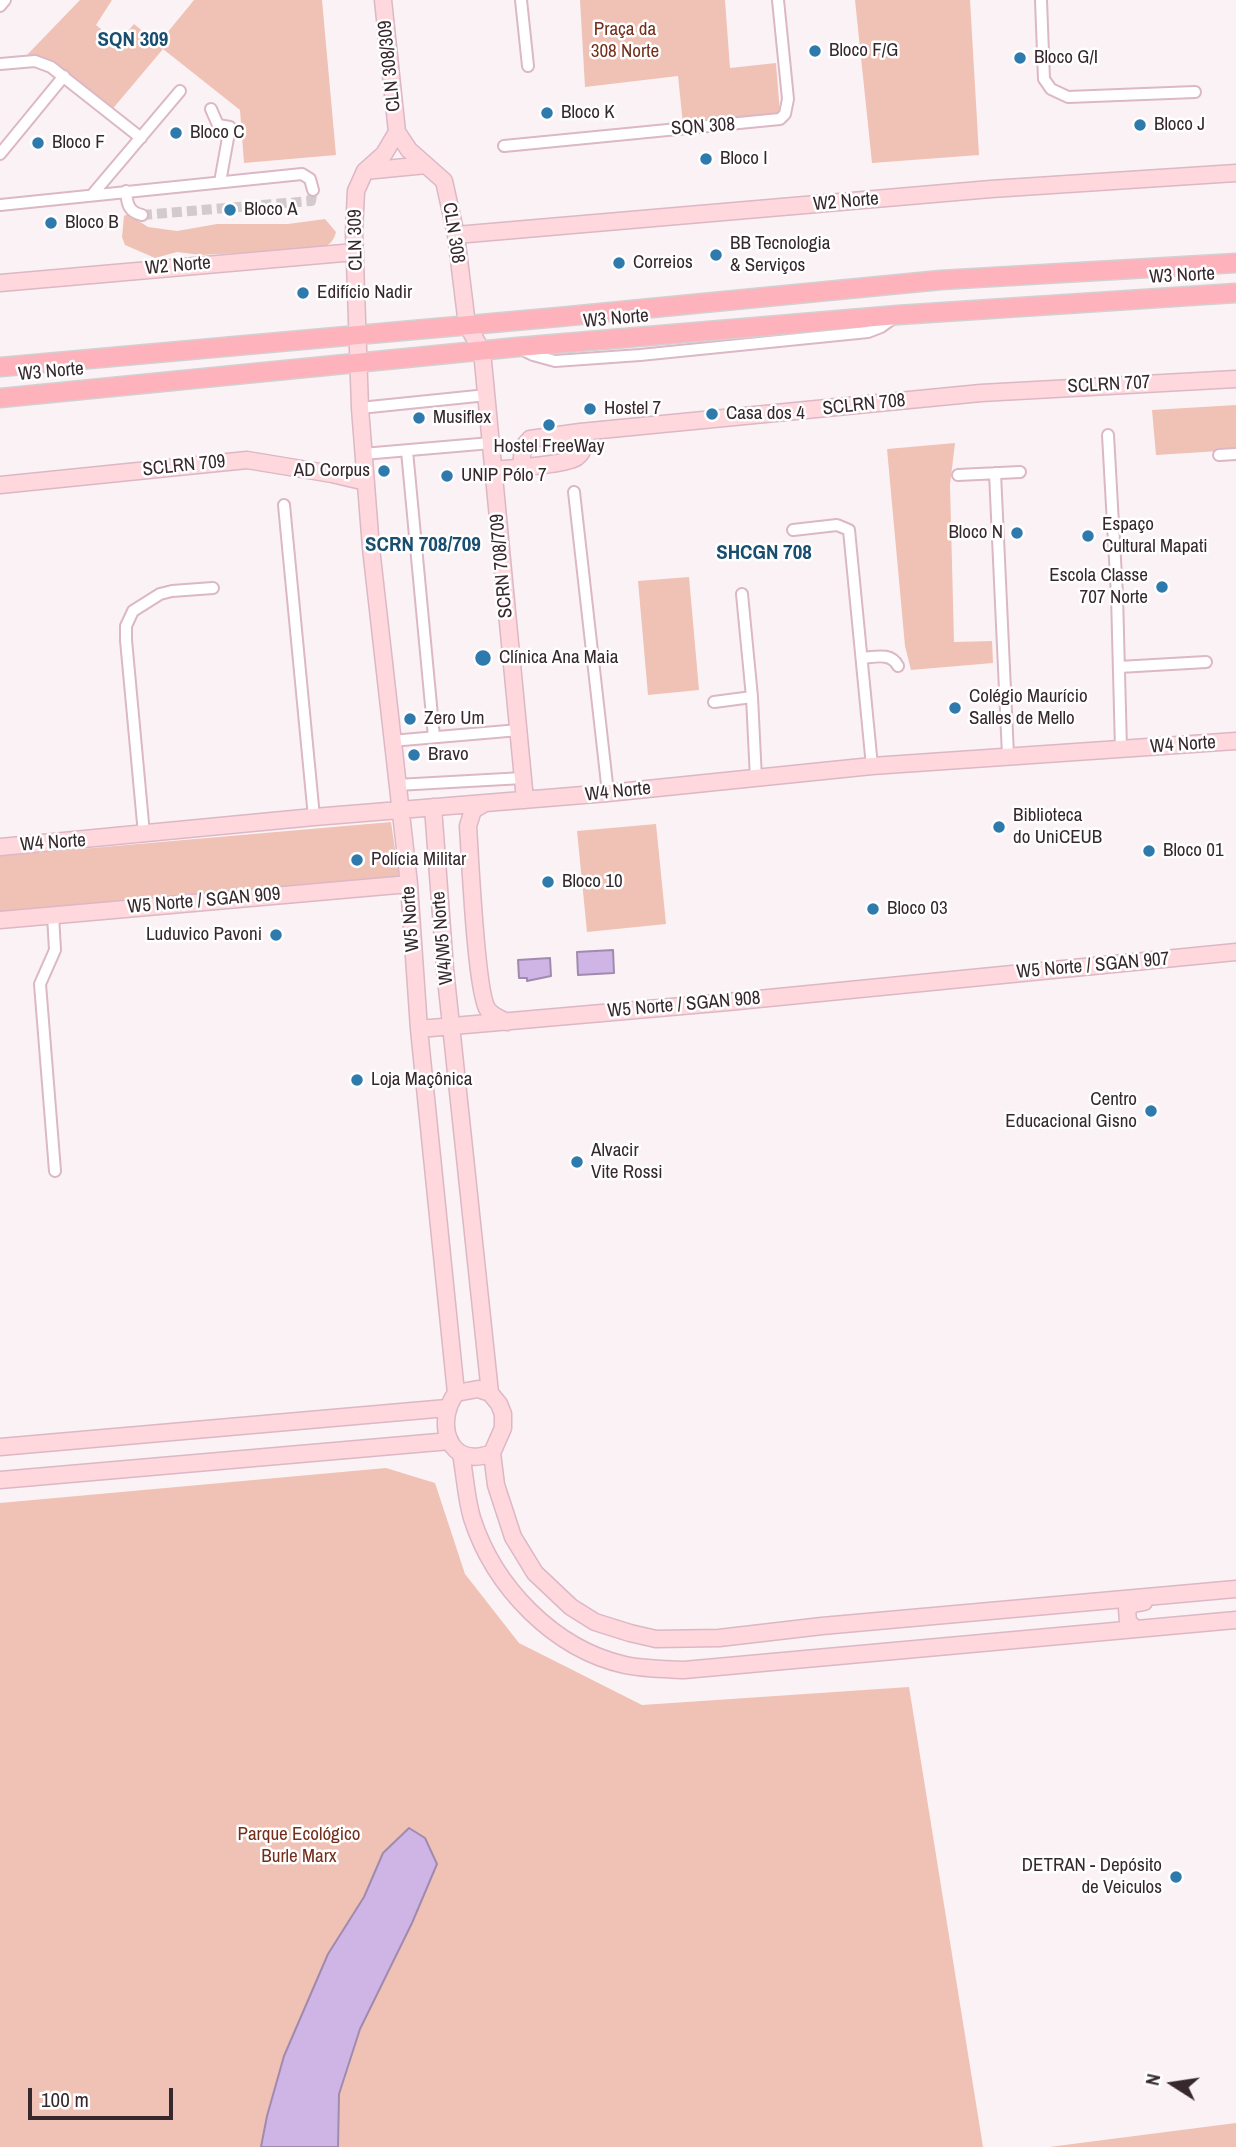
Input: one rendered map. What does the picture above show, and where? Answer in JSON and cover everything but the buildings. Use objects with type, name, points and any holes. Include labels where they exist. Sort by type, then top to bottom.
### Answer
[{"type":"main road","name":"W3 Norte","points":[[0,367],[941,280],[1233,266]]},
{"type":"main road","name":"W3 Norte","points":[[0,398],[286,372],[518,347],[898,314],[1236,291]]},
{"type":"main road","points":[[595,342],[586,335],[588,322],[625,311]]},
{"type":"main road","points":[[554,345],[568,338],[570,333],[568,323],[559,317]]},
{"type":"main road","points":[[286,372],[275,362],[276,352],[313,339]]},
{"type":"main road","points":[[251,374],[261,361],[256,345]]},
{"type":"street","points":[[0,6],[5,0]]},
{"type":"street","name":"CLN 308/309","points":[[383,0],[397,132]]},
{"type":"street","points":[[522,0],[527,66]]},
{"type":"street","name":"SQN 308","points":[[504,146],[780,119],[785,114],[788,99],[778,0]]},
{"type":"street","points":[[1041,0],[1044,79],[1059,94],[1069,97],[1195,92]]},
{"type":"street","points":[[0,64],[20,60],[42,62],[64,76],[141,138]]},
{"type":"street","points":[[0,153],[64,76]]},
{"type":"street","points":[[92,195],[180,90]]},
{"type":"street","points":[[211,109],[218,125],[230,127],[220,181]]},
{"type":"street","name":"CLN 308","points":[[397,132],[409,150],[444,181],[456,235],[467,325],[482,351]]},
{"type":"street","name":"CLN 309","points":[[358,363],[356,191],[365,171],[384,154],[397,132]]},
{"type":"street","points":[[365,171],[426,165]]},
{"type":"street","name":"W2 Norte","points":[[456,235],[990,189],[1236,173]]},
{"type":"street","points":[[0,205],[287,175],[307,175],[313,190]]},
{"type":"street","points":[[126,191],[128,206],[132,212],[142,215]]},
{"type":"street","name":"W2 Norte","points":[[0,283],[355,252]]},
{"type":"street","points":[[518,347],[533,355],[555,361],[640,355],[868,332],[881,327],[898,314]]},
{"type":"street","name":"SCRN 708/709","points":[[482,351],[525,800]]},
{"type":"street","points":[[358,363],[363,454],[400,810]]},
{"type":"street","name":"SCLRN 707","points":[[981,393],[1236,379]]},
{"type":"street","name":"SCLRN 708","points":[[521,467],[523,447],[530,439],[981,393]]},
{"type":"street","points":[[360,408],[487,396]]},
{"type":"street","points":[[494,470],[576,458],[584,446],[580,432]]},
{"type":"street","points":[[1108,435],[1121,749]]},
{"type":"street","points":[[363,454],[491,443]]},
{"type":"street","points":[[407,450],[434,737]]},
{"type":"street","points":[[1219,455],[1236,454]]},
{"type":"street","name":"SCLRN 709","points":[[0,485],[247,460],[366,482]]},
{"type":"street","points":[[958,475],[1020,471]]},
{"type":"street","points":[[995,473],[1008,755]]},
{"type":"street","points":[[574,492],[608,793]]},
{"type":"street","points":[[284,505],[314,817]]},
{"type":"street","points":[[793,530],[837,525],[849,530],[872,766]]},
{"type":"street","points":[[144,834],[126,640],[128,618],[133,611],[160,594],[213,588]]},
{"type":"street","points":[[742,594],[752,697],[756,779]]},
{"type":"street","points":[[862,658],[888,657],[898,666]]},
{"type":"street","points":[[1119,667],[1206,662]]},
{"type":"street","points":[[714,702],[752,697]]},
{"type":"street","points":[[391,741],[519,730]]},
{"type":"street","name":"W4 Norte","points":[[0,847],[314,817],[608,793],[872,766],[1236,741]]},
{"type":"street","points":[[397,785],[523,778]]},
{"type":"street","points":[[485,803],[473,810],[468,826],[478,957],[484,1002],[488,1010],[507,1022]]},
{"type":"street","name":"W4/W5 Norte","points":[[433,807],[451,1026],[490,1393]]},
{"type":"street","name":"W5 Norte","points":[[400,810],[456,1393]]},
{"type":"street","name":"W5 Norte / SGAN 909","points":[[0,920],[409,884]]},
{"type":"street","points":[[53,915],[55,950],[40,984],[54,1171]]},
{"type":"street","name":"W5 Norte / SGAN 907","points":[[950,980],[1236,952]]},
{"type":"street","name":"W5 Norte / SGAN 908","points":[[419,1029],[950,980]]},
{"type":"street","points":[[461,1454],[476,1458],[492,1453],[498,1444],[503,1420],[499,1404],[490,1393],[478,1389],[456,1393],[447,1408],[445,1425],[450,1441],[461,1454],[472,1517],[500,1578],[549,1627],[573,1645],[623,1664],[684,1670],[1236,1620]]},
{"type":"street","points":[[0,1447],[447,1408]]},
{"type":"street","points":[[0,1480],[450,1441]]},
{"type":"street","points":[[492,1453],[503,1513],[513,1537],[536,1573],[571,1607],[595,1622],[656,1639],[696,1639],[1206,1593]]},
{"type":"street","points":[[1136,1629],[1127,1617],[1127,1609],[1133,1604],[1236,1589]]},
{"type":"street","points":[[1049,1637],[1097,1628],[1107,1623],[1111,1609],[1103,1602]]},
{"type":"green space","points":[[80,0],[112,0],[96,25],[118,43],[134,24],[158,44],[194,0],[322,0],[336,155],[244,163],[240,110],[163,49],[110,112],[47,63],[26,56]]},
{"type":"green space","name":"Praça da 308 Norte","points":[[580,0],[725,0],[730,68],[776,63],[780,113],[683,124],[678,76],[585,87]]},
{"type":"green space","points":[[855,0],[970,0],[979,155],[872,163]]},
{"type":"green space","points":[[128,214],[148,227],[177,231],[217,224],[288,224],[325,219],[336,232],[329,244],[317,249],[201,255],[177,252],[155,258],[125,245],[122,237],[124,216]]},
{"type":"green space","points":[[1236,405],[1236,450],[1156,455],[1152,410]]},
{"type":"green space","points":[[955,443],[950,485],[954,642],[992,641],[993,663],[911,670],[905,646],[887,449]]},
{"type":"green space","points":[[689,577],[699,690],[648,695],[638,581]]},
{"type":"green space","points":[[391,822],[399,877],[0,912],[0,856]]},
{"type":"green space","points":[[656,824],[666,924],[587,932],[577,831]]},
{"type":"green space","name":"Parque Ecológico Burle Marx","points":[[386,1468],[435,1483],[465,1574],[519,1643],[642,1705],[909,1687],[983,2147],[0,2147],[0,1503]]},
{"type":"green space","points":[[1236,2123],[1236,2147],[1049,2147]]},
{"type":"shaded area","points":[[613,950],[614,973],[578,975],[577,952]]},
{"type":"shaded area","points":[[550,958],[551,976],[527,981],[527,978],[519,978],[518,960]]},
{"type":"shaded area","points":[[409,1828],[425,1838],[437,1864],[412,1923],[360,2029],[339,2094],[338,2147],[261,2147],[284,2056],[328,1954],[364,1897],[383,1853]]},
{"type":"tunnel","points":[[142,215],[311,201],[313,190]]},
{"type":"place","name":"Bloco F/G","points":[[815,51]]},
{"type":"place","name":"Bloco G/I","points":[[1020,58]]},
{"type":"place","name":"Bloco K","points":[[547,113]]},
{"type":"place","name":"Bloco J","points":[[1140,125]]},
{"type":"place","name":"Bloco C","points":[[176,133]]},
{"type":"place","name":"Bloco F","points":[[38,143]]},
{"type":"place","name":"Bloco I","points":[[706,159]]},
{"type":"place","name":"Bloco A","points":[[230,210]]},
{"type":"place","name":"Bloco B","points":[[51,223]]},
{"type":"place","name":"BB Tecnologia & Serviços","points":[[716,255]]},
{"type":"place","name":"Correios","points":[[619,263]]},
{"type":"place","name":"Edifício Nadir","points":[[303,293]]},
{"type":"place","name":"Hostel 7","points":[[590,409]]},
{"type":"place","name":"Casa dos 4","points":[[712,414]]},
{"type":"place","name":"Musiflex","points":[[419,418]]},
{"type":"place","name":"Hostel FreeWay","points":[[549,425]]},
{"type":"place","name":"AD Corpus","points":[[384,471]]},
{"type":"place","name":"UNIP Pólo 7","points":[[447,476]]},
{"type":"place","name":"Bloco N","points":[[1017,533]]},
{"type":"place","name":"Espaço Cultural Mapati","points":[[1088,536]]},
{"type":"place","name":"Escola Classe 707 Norte","points":[[1162,587]]},
{"type":"place","name":"Clínica Ana Maia","points":[[483,658]]},
{"type":"place","name":"Colégio Maurício Salles de Mello","points":[[955,708]]},
{"type":"place","name":"Zero Um","points":[[410,719]]},
{"type":"place","name":"Bravo","points":[[414,755]]},
{"type":"place","name":"Biblioteca do UniCEUB","points":[[999,827]]},
{"type":"place","name":"Bloco 01","points":[[1149,851]]},
{"type":"place","name":"Polícia Militar","points":[[357,860]]},
{"type":"place","name":"Bloco 10","points":[[548,882]]},
{"type":"place","name":"Bloco 03","points":[[873,909]]},
{"type":"place","name":"Luduvico Pavoni","points":[[276,935]]},
{"type":"place","name":"Loja Maçônica","points":[[357,1080]]},
{"type":"place","name":"Centro Educacional Gisno","points":[[1151,1111]]},
{"type":"place","name":"Alvacir Vite Rossi","points":[[577,1162]]},
{"type":"place","name":"DETRAN - Depósito de Veiculos","points":[[1176,1877]]},
{"type":"district","name":"SQN 309","points":[[133,40]]},
{"type":"district","name":"SCRN 708/709","points":[[423,545]]},
{"type":"district","name":"SHCGN 708","points":[[764,553]]}]
